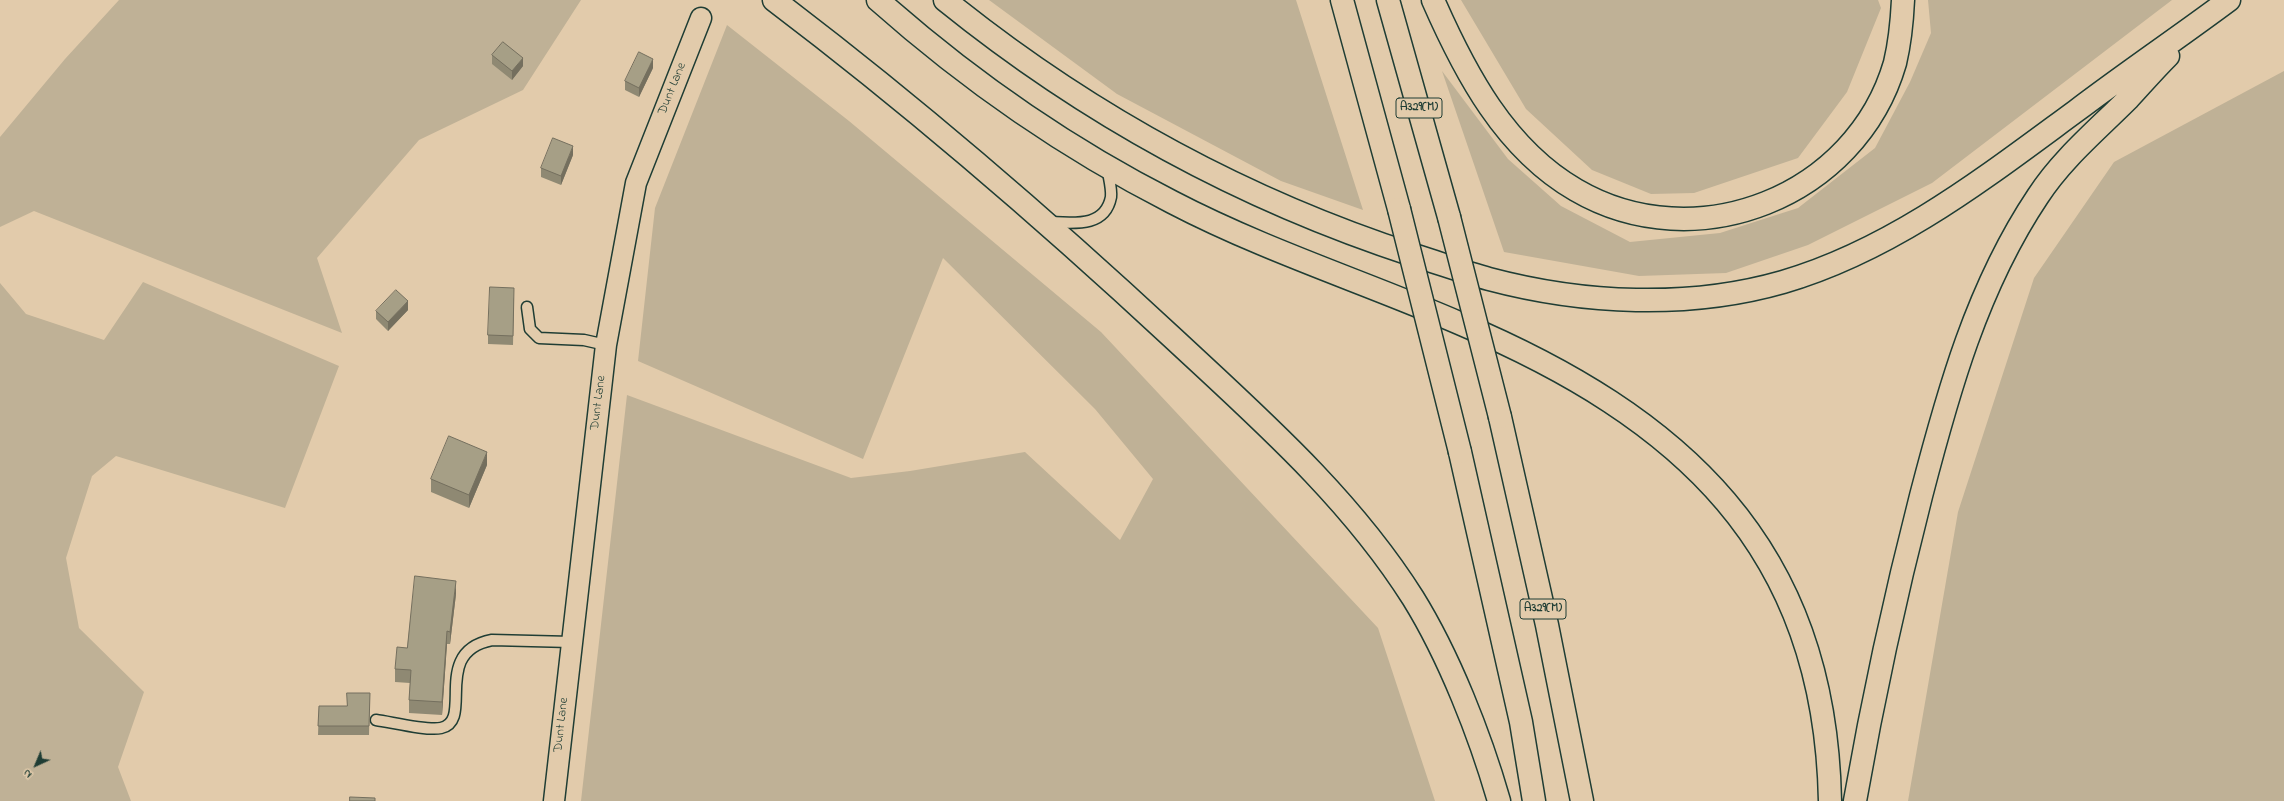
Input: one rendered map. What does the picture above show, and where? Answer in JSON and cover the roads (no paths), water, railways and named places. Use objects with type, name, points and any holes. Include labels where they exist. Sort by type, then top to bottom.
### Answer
[{"type":"highway","points":[[774,0],[970,157],[1047,222],[1236,396],[1308,467],[1350,512],[1413,599],[1443,653],[1482,750],[1499,801]]},
{"type":"highway","points":[[878,0],[937,49],[997,95],[1106,166],[1174,203],[1274,248],[1463,324],[1538,360],[1613,402],[1680,452],[1708,479],[1751,533],[1785,590],[1814,667],[1824,714],[1830,768],[1830,801]]},
{"type":"highway","points":[[945,0],[1012,52],[1055,82],[1159,145],[1258,196],[1370,241],[1488,279],[1568,295],[1611,299],[1694,297],[1738,292],[1782,282],[1859,252],[1913,223],[2011,159],[2228,0]]},
{"type":"highway","points":[[1342,0],[1399,209],[1460,452],[1521,722],[1534,801]]},
{"type":"highway","name":"A329(M)","points":[[1388,0],[1449,217],[1500,417],[1547,625],[1582,801]]},
{"type":"highway","points":[[1433,0],[1470,74],[1494,114],[1535,160],[1576,190],[1598,202],[1650,216],[1697,220],[1739,213],[1784,195],[1819,173],[1850,143],[1875,106],[1894,64],[1902,22],[1903,0]]},
{"type":"highway","points":[[1855,801],[1875,688],[1908,545],[1954,376],[1988,288],[2005,252],[2039,194],[2091,134],[2128,99],[2204,18]]},
{"type":"street","name":"Dunt Lane","points":[[554,801],[606,345],[636,183],[701,18]]},
{"type":"lane","points":[[1047,222],[1089,223],[1105,211],[1111,196],[1106,166]]},
{"type":"lane","points":[[527,307],[530,328],[539,338],[584,340],[606,345]]},
{"type":"lane","points":[[376,720],[435,728],[447,725],[452,720],[455,712],[457,675],[460,660],[472,646],[481,642],[492,640],[571,642]]}]
